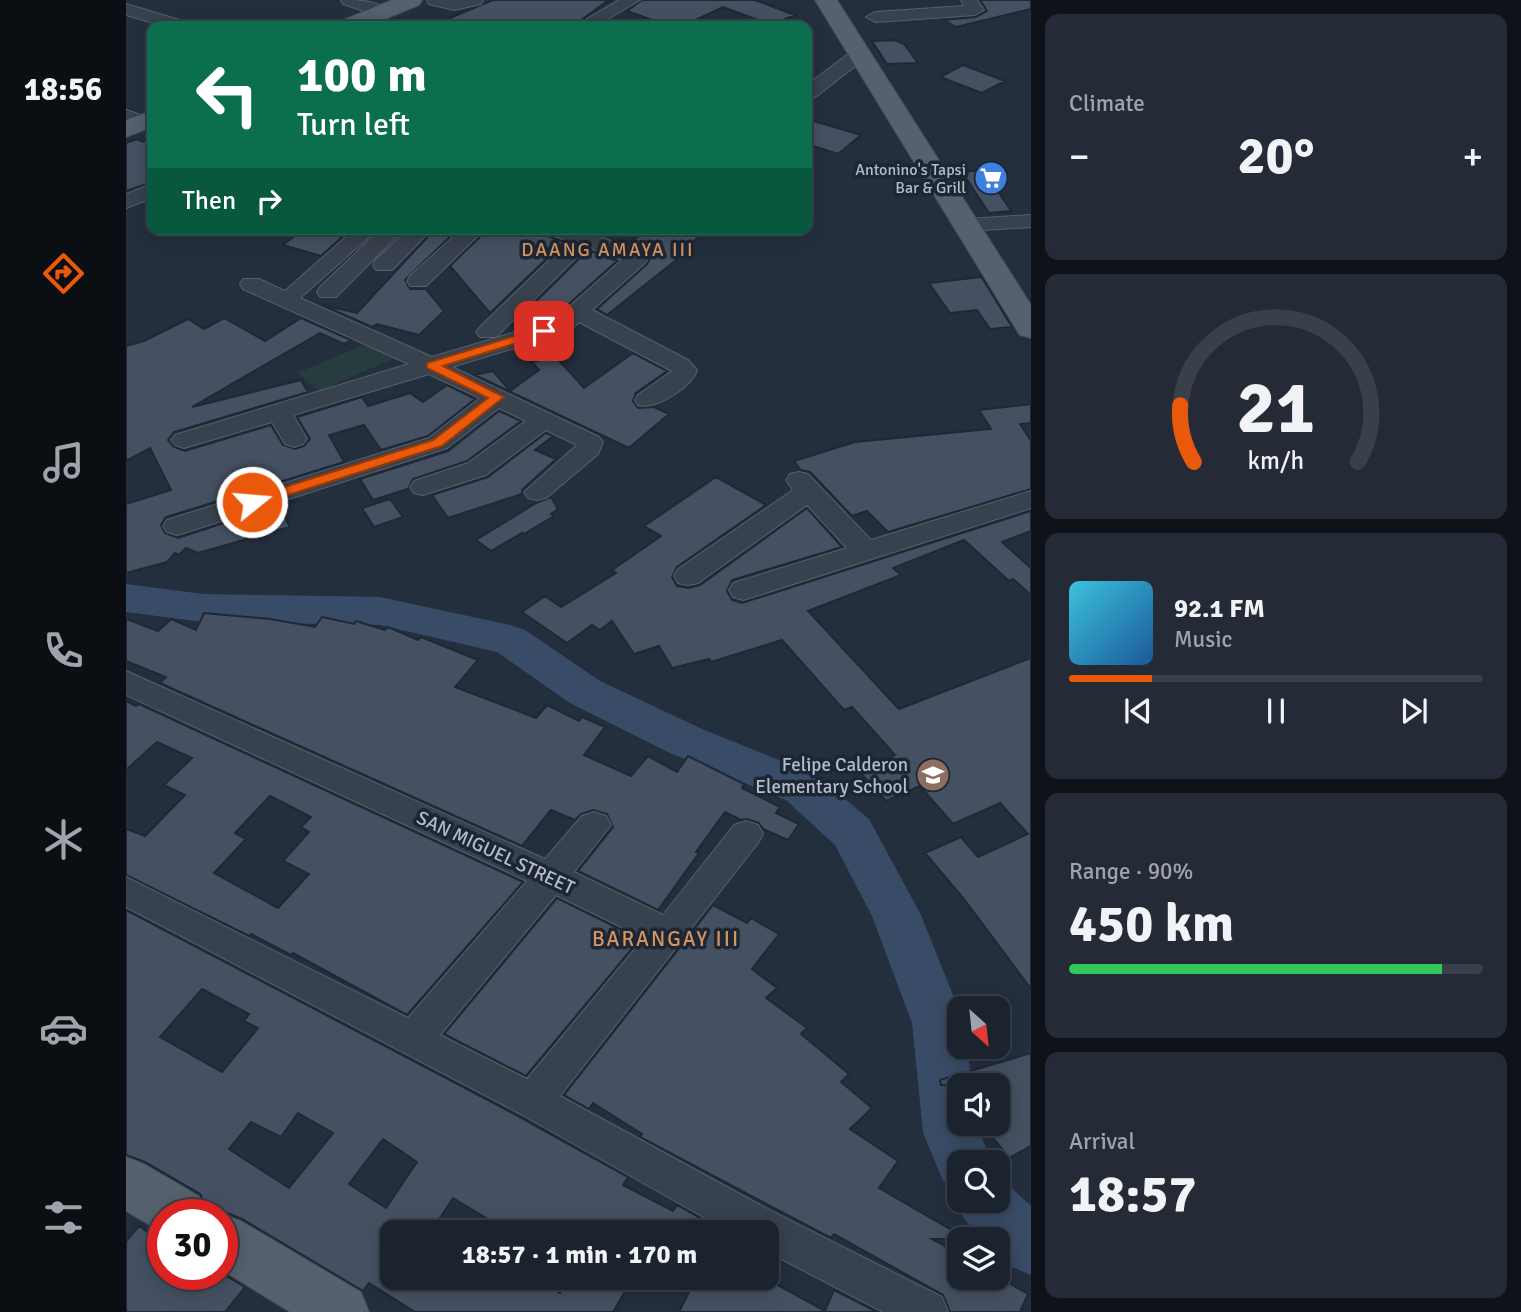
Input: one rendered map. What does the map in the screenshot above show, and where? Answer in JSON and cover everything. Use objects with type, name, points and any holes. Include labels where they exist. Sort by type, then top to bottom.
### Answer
[{"type":"main road","points":[[377,19],[411,0]]},
{"type":"main road","points":[[377,19],[434,0]]},
{"type":"main road","points":[[826,0],[1031,329]]},
{"type":"main road","points":[[126,1182],[155,1199]]},
{"type":"main road","points":[[238,1250],[341,1312]]},
{"type":"street","points":[[129,14],[164,0]]},
{"type":"street","points":[[349,0],[377,19]]},
{"type":"street","points":[[434,0],[454,5],[475,0]]},
{"type":"street","points":[[593,21],[632,0]]},
{"type":"street","points":[[874,17],[975,9],[969,0]]},
{"type":"street","points":[[129,14],[159,21]]},
{"type":"street","points":[[129,14],[147,27]]},
{"type":"street","points":[[812,90],[861,53]]},
{"type":"street","points":[[126,202],[147,192]]},
{"type":"street","points":[[968,225],[1031,221]]},
{"type":"street","points":[[335,235],[288,286],[360,235]]},
{"type":"street","points":[[328,292],[388,235]]},
{"type":"street","points":[[376,272],[416,235]]},
{"type":"street","points":[[418,281],[468,235]]},
{"type":"street","points":[[184,440],[561,326],[637,258],[571,235]]},
{"type":"street","points":[[488,331],[594,244],[615,235]]},
{"type":"street","points":[[251,284],[432,366],[590,442],[589,448],[537,492]]},
{"type":"street","points":[[578,312],[685,370],[683,375],[647,400]]},
{"type":"street","points":[[177,526],[438,443],[497,397]]},
{"type":"street","points":[[279,412],[294,439]]},
{"type":"street","points":[[423,487],[477,469],[544,419]]},
{"type":"street","points":[[688,576],[804,485],[867,552]]},
{"type":"street","points":[[743,590],[1031,499]]},
{"type":"street","name":"SAN MIGUEL STREET","points":[[126,682],[552,877],[669,934]]},
{"type":"street","points":[[414,1040],[594,825]]},
{"type":"street","points":[[533,1101],[669,934],[746,834]]},
{"type":"street","points":[[126,891],[533,1101],[746,1220],[927,1312]]},
{"type":"green space","points":[[371,342],[393,359],[319,391],[297,373]]},
{"type":"building","points":[[493,0],[614,0],[606,2],[580,21],[443,21]]},
{"type":"building","points":[[642,0],[755,0],[795,15],[781,21],[760,21],[723,7],[694,21],[655,21],[627,11]]},
{"type":"building","points":[[980,0],[1031,0],[1031,9],[956,27],[944,20],[976,17],[987,11]]},
{"type":"building","points":[[894,40],[904,44],[918,63],[887,64],[872,41]]},
{"type":"building","points":[[963,65],[1005,81],[982,93],[940,77]]},
{"type":"building","points":[[812,120],[861,135],[838,154],[812,146]]},
{"type":"building","points":[[137,139],[143,142],[147,140],[147,184],[126,191],[126,143]]},
{"type":"building","points":[[984,170],[1011,211],[989,213],[962,172]]},
{"type":"building","points":[[296,235],[344,235],[321,256],[283,245]]},
{"type":"building","points":[[429,235],[452,235],[405,280],[410,289],[426,289],[444,311],[419,335],[377,324],[372,327],[322,305],[357,313]]},
{"type":"building","points":[[482,235],[547,235],[564,242],[490,313],[450,266]]},
{"type":"building","points":[[641,235],[702,235],[675,255],[680,257],[607,315],[597,309],[650,259],[647,252],[627,244]]},
{"type":"building","points":[[588,250],[617,261],[552,319],[516,329],[512,325]]},
{"type":"building","points":[[981,277],[1012,327],[990,329],[977,310],[950,313],[929,283]]},
{"type":"building","points":[[224,318],[265,341],[301,318],[351,340],[344,344],[320,333],[192,407],[301,380],[308,392],[174,432],[168,440],[174,447],[185,451],[271,425],[283,445],[295,449],[304,446],[310,439],[297,417],[362,397],[368,406],[410,393],[423,402],[447,385],[475,399],[428,436],[381,450],[364,425],[329,435],[344,462],[166,517],[161,525],[165,533],[178,538],[298,499],[299,501],[279,507],[290,527],[272,532],[267,521],[244,540],[198,553],[186,548],[179,555],[175,553],[167,562],[126,573],[126,504],[171,490],[150,448],[126,461],[126,346],[144,341],[188,319],[204,329]]},
{"type":"building","points":[[633,353],[667,371],[636,393],[633,401],[638,408],[654,407],[669,414],[629,448],[475,375],[493,371],[510,391],[539,370],[532,362],[555,356],[584,388]]},
{"type":"building","points":[[1031,404],[1031,423],[1020,424],[1031,441],[1031,489],[888,532],[867,511],[852,516],[810,472],[801,470],[794,461],[855,442],[991,429],[979,410]]},
{"type":"building","points":[[499,411],[521,421],[467,461],[413,479],[408,489],[373,500],[360,479],[448,451]]},
{"type":"building","points":[[546,433],[553,436],[535,450],[556,459],[522,490],[522,494],[448,518],[432,495],[488,477]]},
{"type":"building","points":[[716,477],[766,505],[677,567],[672,577],[677,586],[689,588],[700,585],[807,508],[842,547],[732,580],[727,591],[732,600],[742,603],[1031,511],[1031,531],[1002,542],[1031,568],[1031,595],[1013,579],[1009,581],[964,540],[893,568],[901,575],[808,611],[899,709],[1031,658],[1031,989],[964,899],[925,853],[961,837],[978,857],[1028,834],[1000,803],[953,824],[920,786],[886,801],[859,771],[895,755],[852,707],[844,710],[782,640],[711,662],[709,659],[672,668],[659,646],[634,654],[612,621],[600,630],[592,625],[567,643],[522,612],[545,596],[561,607],[616,573],[612,570],[661,536],[644,526]]},
{"type":"building","points":[[551,497],[558,509],[551,514],[554,516],[524,534],[491,551],[476,540],[536,503]]},
{"type":"building","points":[[390,499],[403,517],[374,527],[362,508]]},
{"type":"building","points":[[204,613],[270,619],[315,627],[322,617],[354,624],[356,621],[385,630],[388,627],[418,640],[421,637],[478,660],[455,687],[536,718],[547,705],[579,721],[582,717],[605,727],[584,755],[631,776],[648,756],[677,772],[688,756],[744,784],[742,788],[780,807],[776,813],[799,824],[788,840],[763,829],[759,823],[741,820],[725,812],[658,910],[578,871],[613,827],[607,814],[593,810],[581,814],[575,820],[551,810],[522,846],[160,683],[166,677],[126,661],[126,619],[158,631],[171,619],[196,630]]},
{"type":"building","points":[[126,701],[136,706],[139,704],[523,882],[407,1015],[293,953],[291,955],[251,934],[249,936],[126,875],[126,829],[145,836],[185,795],[164,785],[192,758],[157,742],[126,770]],"holes":[[[270,796],[311,817],[301,827],[309,832],[283,861],[309,874],[278,908],[214,873],[246,839],[235,833]]]},
{"type":"building","points":[[557,898],[640,939],[526,1076],[444,1034]]},
{"type":"building","points":[[713,905],[747,923],[751,918],[779,934],[752,969],[777,988],[766,998],[807,1028],[801,1034],[849,1074],[841,1082],[872,1108],[850,1129],[898,1161],[879,1188],[947,1227],[947,1239],[932,1239],[947,1247],[947,1290],[1010,1290],[1010,1284],[1028,1294],[1020,1312],[950,1312],[943,1295],[834,1234],[831,1238],[640,1137],[642,1134],[593,1103],[589,1109],[564,1095]]},
{"type":"building","points":[[126,910],[505,1109],[628,1177],[623,1185],[673,1211],[677,1205],[704,1220],[485,1220],[486,1218],[453,1198],[439,1220],[380,1220],[380,1290],[369,1283],[363,1291],[238,1217],[238,1199],[202,1199],[200,1194],[145,1162],[126,1155]],"holes":[[[202,989],[249,1014],[244,1021],[258,1028],[222,1072],[160,1037]],[[298,1113],[333,1133],[289,1188],[229,1149],[251,1122],[281,1137]],[[383,1139],[417,1162],[386,1208],[349,1184]]]},
{"type":"building","points":[[1031,1053],[1031,1146],[1010,1157],[1010,1150],[1003,1150],[992,1136],[1010,1136],[1010,1073],[964,1073]]},
{"type":"building","points":[[947,1078],[947,1085],[941,1085],[940,1080]]},
{"type":"building","points":[[139,1226],[147,1232],[147,1290],[238,1290],[238,1283],[245,1287],[225,1312],[126,1312],[126,1241]]},
{"type":"building","points":[[779,1286],[825,1311],[834,1290],[877,1312],[679,1312],[690,1290],[779,1290]]},
{"type":"building","points":[[380,1290],[554,1290],[560,1293],[562,1290],[626,1290],[613,1312],[415,1312]]},
{"type":"waterway","points":[[126,598],[203,608],[380,611],[510,640],[585,692],[686,741],[802,788],[852,832],[896,915],[938,1023],[951,1132],[958,1150]]},
{"type":"waterway","points":[[997,1213],[1031,1246]]},
{"type":"place","name":"Antonino's Tapsi Bar & Grill","points":[[991,178]]},
{"type":"place","name":"Felipe Calderon Elementary School","points":[[933,775]]},
{"type":"district","name":"DAANG AMAYA III","points":[[608,249]]},
{"type":"district","name":"BARANGAY III","points":[[666,939]]},
{"type":"route","points":[[252,502],[438,443],[497,397],[432,366],[544,331]]}]
